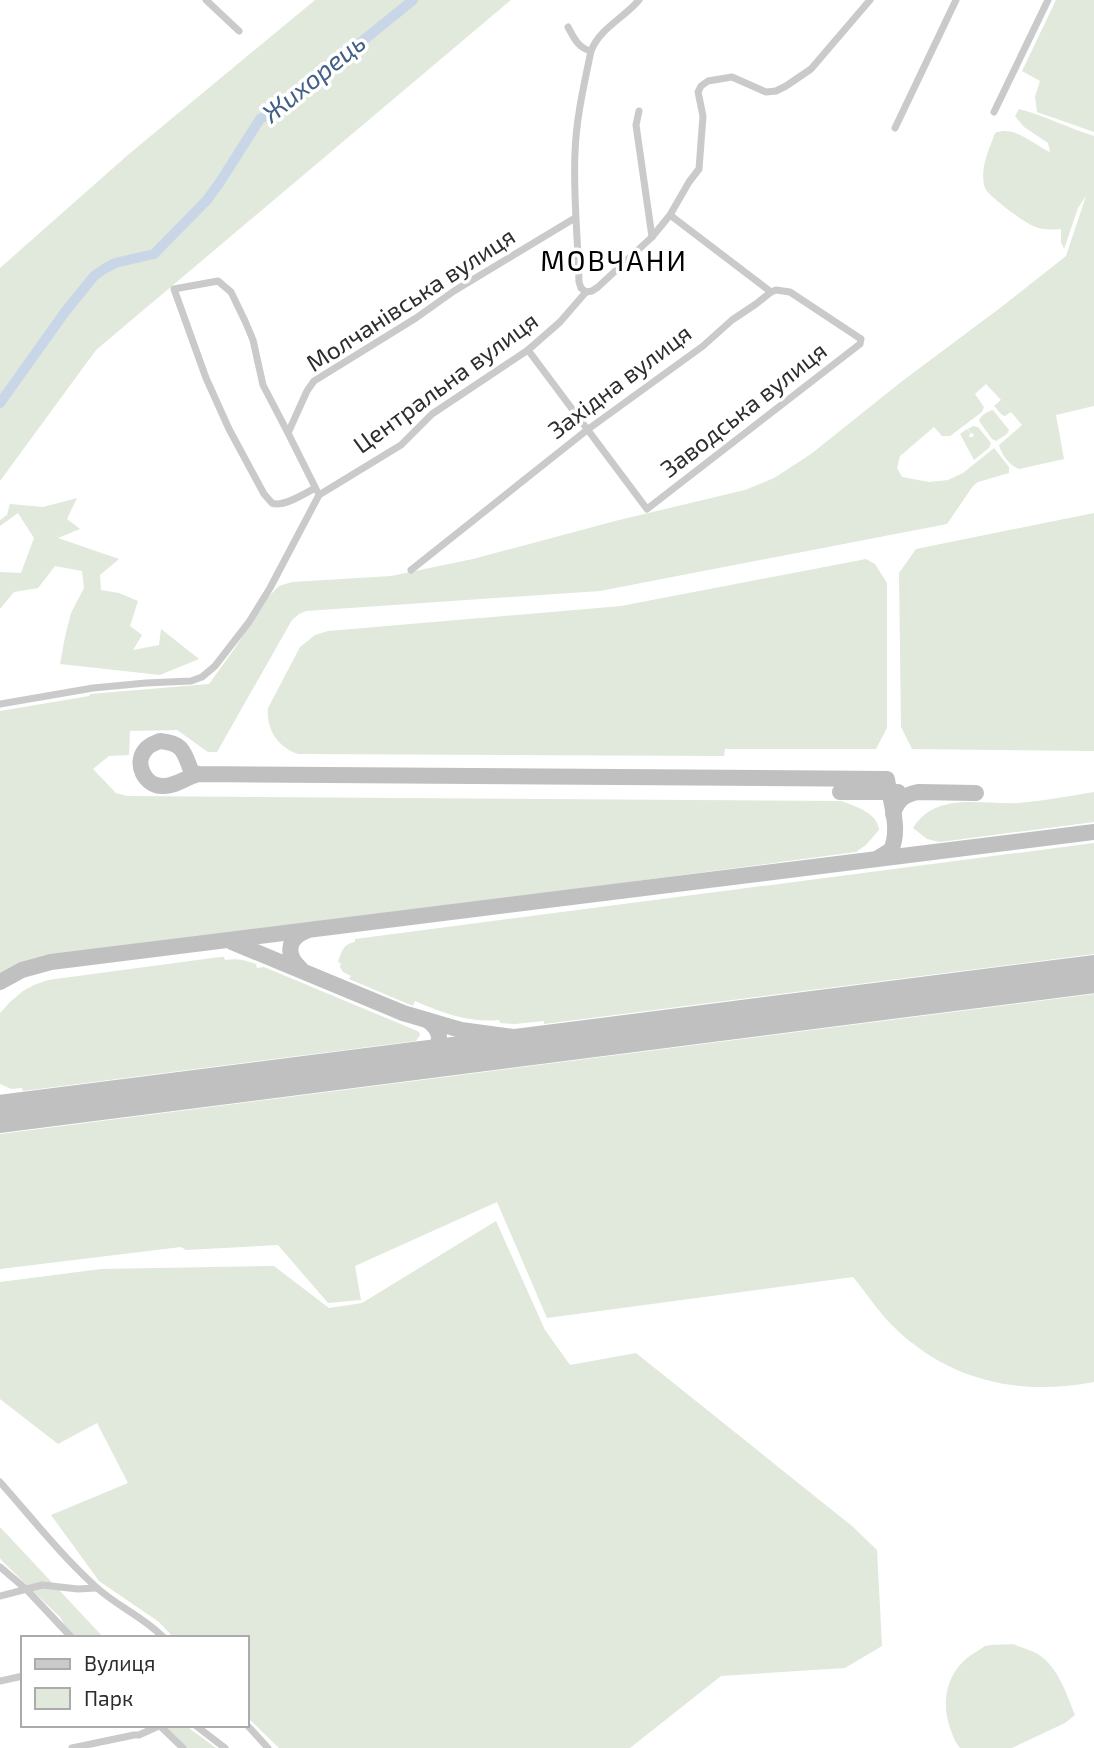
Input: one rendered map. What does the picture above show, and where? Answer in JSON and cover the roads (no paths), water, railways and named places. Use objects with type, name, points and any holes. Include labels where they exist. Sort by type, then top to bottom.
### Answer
[{"type":"street","points":[[206,0],[239,32]]},
{"type":"street","points":[[586,292],[579,282],[575,218],[575,152],[579,115],[594,43],[639,0]]},
{"type":"street","name":"Центральна вулиця","points":[[317,491],[401,445],[432,414],[528,350],[560,321],[586,292],[598,287],[652,237],[670,215],[699,169],[703,116],[698,92],[701,86],[708,81],[732,77],[766,92],[786,86],[811,69],[870,0]]},
{"type":"street","points":[[895,128],[956,0]]},
{"type":"street","points":[[994,113],[1048,0]]},
{"type":"street","points":[[568,27],[578,45],[591,51]]},
{"type":"street","points":[[639,111],[636,125],[652,237]]},
{"type":"street","points":[[670,215],[771,292]]},
{"type":"street","name":"Молчанівська вулиця","points":[[288,432],[314,381],[454,291],[575,218]]},
{"type":"street","points":[[218,281],[231,292],[253,340],[263,385],[317,491],[277,504],[264,494],[229,429],[206,378],[174,289],[218,281]]},
{"type":"street","name":"Заводська вулиця","points":[[587,430],[647,509],[860,344],[861,339],[790,292],[771,292]]},
{"type":"street","name":"Західна вулиця","points":[[411,570],[587,430],[703,346],[732,320],[771,292]]},
{"type":"street","points":[[528,350],[587,430]]},
{"type":"street","points":[[0,704],[93,688],[146,682],[191,681],[202,677],[215,666],[239,636],[270,589],[317,491]]},
{"type":"street","points":[[0,1482],[96,1588],[162,1636]]},
{"type":"street","points":[[0,1567],[27,1590],[70,1636]]},
{"type":"street","points":[[0,1597],[42,1586],[96,1588]]},
{"type":"street","points":[[0,1681],[21,1676]]},
{"type":"street","points":[[248,1726],[268,1748]]},
{"type":"street","points":[[72,1748],[139,1735],[158,1727]]},
{"type":"street","points":[[161,1727],[183,1748]]},
{"type":"street","points":[[198,1727],[225,1748]]},
{"type":"waterway","name":"Жихорець","points":[[0,403],[94,276],[115,263],[154,254],[207,200],[260,119],[288,104],[327,67],[413,0]]},
{"type":"district","name":"МОВЧАНИ","points":[[614,261]]}]
